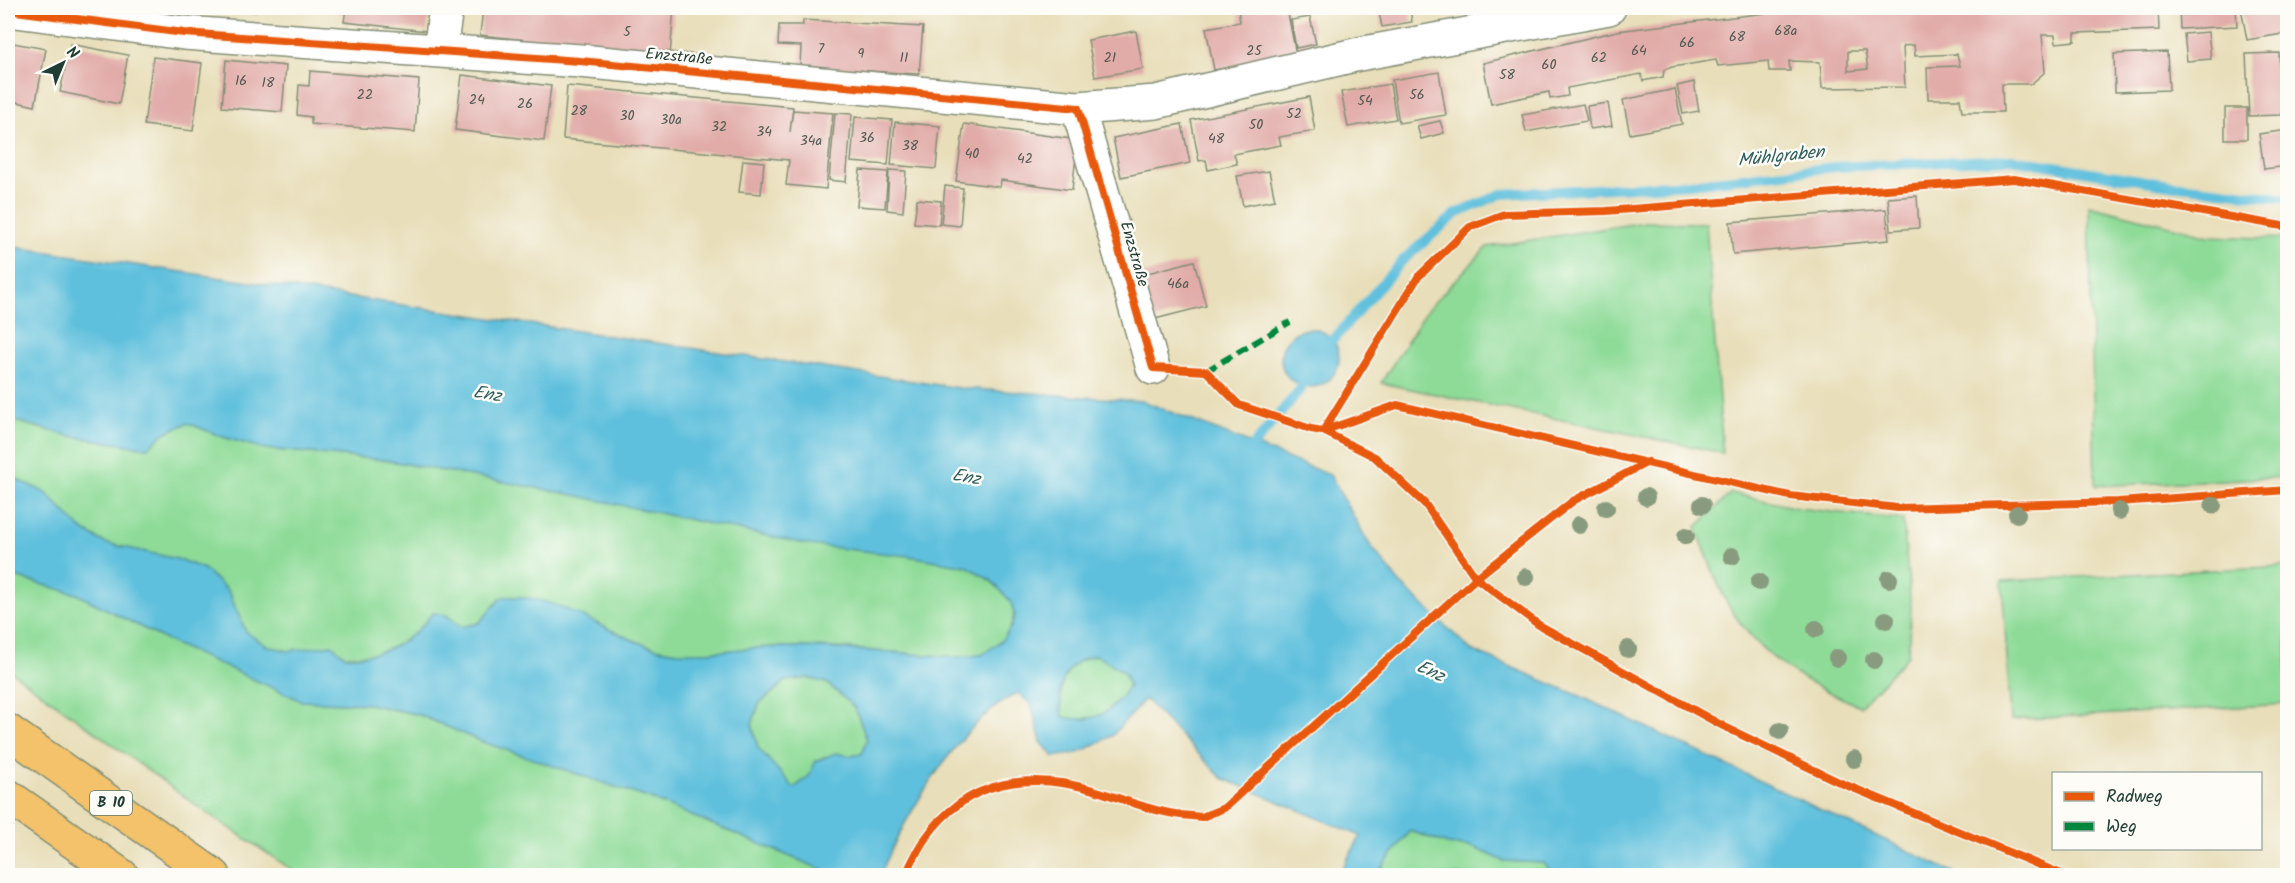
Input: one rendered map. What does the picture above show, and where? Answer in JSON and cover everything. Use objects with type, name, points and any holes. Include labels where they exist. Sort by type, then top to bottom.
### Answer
[{"type":"main road","name":"B 10","points":[[8,731],[214,876]]},
{"type":"main road","points":[[8,796],[122,876]]},
{"type":"street","points":[[440,50],[446,8]]},
{"type":"street","name":"Enzstraße","points":[[8,10],[184,33],[440,50],[1077,108],[1156,102],[1359,54],[1610,8]]},
{"type":"street","name":"Enzstraße","points":[[1077,108],[1153,368]]},
{"type":"green space","points":[[2089,205],[2209,236],[2287,239],[2287,477],[2095,486]]},
{"type":"green space","points":[[1645,222],[1706,223],[1723,453],[1381,383],[1427,310],[1487,247]]},
{"type":"green space","points":[[8,419],[70,436],[147,448],[166,432],[188,423],[223,437],[265,449],[385,460],[967,566],[1001,590],[1010,601],[1013,617],[1007,634],[995,647],[988,652],[971,657],[801,647],[679,652],[634,641],[549,603],[526,598],[502,597],[479,623],[461,627],[447,615],[433,613],[422,627],[403,643],[380,654],[344,656],[308,649],[288,651],[267,646],[246,632],[228,591],[204,569],[181,560],[105,543],[81,529],[46,493],[8,475]]},
{"type":"green space","points":[[1731,493],[1797,508],[1903,520],[1911,608],[1908,656],[1860,706],[1821,689],[1771,656],[1756,642],[1730,608],[1696,528]]},
{"type":"green space","points":[[2287,566],[2287,704],[2011,720],[2002,581]]},
{"type":"green space","points":[[8,575],[77,594],[168,641],[302,701],[368,704],[420,715],[480,741],[651,799],[835,875],[300,875],[204,811],[8,669]]},
{"type":"green space","points":[[1096,654],[1124,672],[1129,686],[1116,703],[1102,714],[1084,719],[1063,717],[1061,695],[1064,677],[1076,663]]},
{"type":"green space","points":[[808,678],[827,683],[855,708],[867,740],[862,754],[850,757],[836,753],[816,761],[809,776],[794,788],[758,748],[752,724],[759,704],[786,681]]},
{"type":"green space","points":[[1410,831],[1448,844],[1473,847],[1504,861],[1544,863],[1553,875],[1379,876],[1379,871]]},
{"type":"water","name":"Enz","points":[[8,246],[959,388],[1143,401],[1330,475],[1368,542],[1399,582],[1471,650],[1580,696],[1959,875],[1553,875],[1544,863],[1504,861],[1473,847],[1448,844],[1410,831],[1379,871],[1379,875],[1338,875],[1361,836],[1222,778],[1145,699],[1112,736],[1078,753],[1054,757],[1041,742],[1031,704],[1018,693],[996,706],[955,747],[919,799],[880,875],[835,875],[651,799],[480,741],[420,715],[368,704],[302,701],[168,641],[77,594],[8,575],[8,475],[46,493],[81,529],[105,543],[181,560],[204,569],[228,591],[246,632],[267,646],[288,651],[332,645],[345,656],[359,656],[383,651],[405,640],[433,613],[446,615],[461,627],[479,623],[502,597],[526,598],[549,603],[634,641],[679,652],[801,647],[957,657],[982,655],[1002,640],[1011,627],[1015,615],[1010,601],[992,581],[967,566],[909,556],[810,545],[569,494],[385,460],[265,449],[223,437],[188,423],[166,432],[147,448],[70,436],[8,419]],"holes":[[[1096,655],[1124,672],[1129,686],[1116,703],[1102,714],[1084,719],[1063,717],[1060,696],[1064,677],[1076,663]],[[808,678],[827,683],[855,708],[867,740],[862,754],[850,756],[836,753],[816,761],[809,776],[794,788],[758,748],[752,724],[759,704],[786,681]]]},
{"type":"water","points":[[1310,329],[1321,331],[1334,342],[1339,358],[1337,369],[1326,382],[1310,387],[1299,385],[1286,374],[1281,358],[1283,347],[1294,334]]},
{"type":"building","points":[[143,8],[201,8],[201,18],[143,14]]},
{"type":"building","points":[[236,8],[257,8],[256,12],[236,10]]},
{"type":"building","points":[[310,8],[344,8],[344,13]]},
{"type":"building","points":[[346,8],[429,8],[427,31],[344,22]]},
{"type":"building","points":[[483,8],[674,8],[670,56],[480,35]]},
{"type":"building","points":[[1287,8],[1296,55],[1214,70],[1206,28],[1240,22],[1238,9]]},
{"type":"building","points":[[1378,8],[1410,8],[1412,22],[1382,27]]},
{"type":"building","points":[[1808,8],[2158,8],[2159,30],[2075,33],[2075,41],[2056,43],[2055,35],[2042,35],[2045,72],[2031,84],[2002,84],[2003,112],[1962,112],[1960,99],[1928,99],[1927,67],[1960,66],[1957,54],[1915,56],[1914,45],[1903,46],[1905,87],[1822,88],[1820,62],[1789,61],[1790,71],[1769,71],[1768,61],[1718,66],[1716,60],[1672,67],[1664,70],[1663,77],[1643,81],[1641,74],[1567,88],[1568,96],[1550,99],[1549,92],[1491,104],[1483,63],[1617,31]],"holes":[[[1848,51],[1865,51],[1868,69],[1848,71]]]},
{"type":"building","points":[[2179,8],[2236,8],[2237,26],[2180,29]]},
{"type":"building","points":[[2241,8],[2288,8],[2288,33],[2247,40]]},
{"type":"building","points":[[1310,17],[1316,44],[1296,48],[1291,20]]},
{"type":"building","points":[[803,20],[923,27],[919,74],[800,67],[801,46],[778,45],[779,25],[803,25]]},
{"type":"building","points":[[1136,31],[1143,69],[1095,77],[1088,40]]},
{"type":"building","points":[[2208,32],[2211,59],[2187,61],[2184,34]]},
{"type":"building","points":[[8,42],[46,49],[35,106],[8,100]]},
{"type":"building","points":[[70,44],[128,55],[119,104],[60,92]]},
{"type":"building","points":[[2167,52],[2169,90],[2115,92],[2114,54]]},
{"type":"building","points":[[2279,53],[2282,115],[2249,116],[2246,54]]},
{"type":"building","points":[[153,57],[202,63],[193,131],[144,125]]},
{"type":"building","points":[[226,60],[286,66],[282,112],[222,107]]},
{"type":"building","points":[[310,71],[419,80],[415,132],[311,124],[311,117],[297,115],[299,85],[309,86]]},
{"type":"building","points":[[1439,72],[1446,115],[1399,123],[1392,80]]},
{"type":"building","points":[[462,75],[551,86],[544,141],[455,130]]},
{"type":"building","points":[[1694,82],[1699,111],[1683,114],[1677,86]]},
{"type":"building","points":[[1390,84],[1396,119],[1348,127],[1341,92]]},
{"type":"building","points":[[567,86],[793,107],[790,132],[793,110],[833,113],[826,189],[786,185],[789,160],[563,139]]},
{"type":"building","points":[[1675,89],[1682,124],[1630,134],[1623,100]]},
{"type":"building","points":[[1309,97],[1315,131],[1279,137],[1281,145],[1234,154],[1237,164],[1208,170],[1206,160],[1199,161],[1191,120]]},
{"type":"building","points":[[1608,103],[1612,126],[1590,129],[1587,106]]},
{"type":"building","points":[[1583,104],[1587,121],[1526,132],[1522,115]]},
{"type":"building","points":[[2225,108],[2247,108],[2247,139],[2225,139]]},
{"type":"building","points":[[835,113],[852,114],[846,182],[829,180]]},
{"type":"building","points":[[855,117],[892,120],[888,165],[851,162]]},
{"type":"building","points":[[1440,121],[1444,133],[1421,139],[1417,126]]},
{"type":"building","points":[[895,122],[940,126],[936,169],[891,165]]},
{"type":"building","points":[[964,124],[1078,140],[1072,190],[1001,180],[1000,187],[956,181]]},
{"type":"building","points":[[1182,124],[1190,163],[1121,177],[1113,138]]},
{"type":"building","points":[[2288,130],[2288,166],[2264,169],[2259,134]]},
{"type":"building","points":[[743,160],[764,162],[761,194],[739,192]]},
{"type":"building","points":[[860,170],[888,172],[885,208],[857,206]]},
{"type":"building","points":[[889,170],[906,171],[903,212],[887,210]]},
{"type":"building","points":[[1269,171],[1275,200],[1243,206],[1237,176]]},
{"type":"building","points":[[945,186],[963,188],[960,226],[941,224]]},
{"type":"building","points":[[1917,196],[1919,228],[1891,230],[1888,198]]},
{"type":"building","points":[[917,199],[941,201],[939,225],[914,223]]},
{"type":"building","points":[[1886,209],[1889,240],[1733,254],[1730,222]]},
{"type":"building","points":[[1194,261],[1206,306],[1151,320],[1140,275]]},
{"type":"waterway","name":"Mühlgraben","points":[[1333,340],[1402,261],[1456,214],[1501,194],[1690,184],[1835,167],[2011,159],[2163,184],[2288,199]]},
{"type":"waterway","name":"Mühlgraben","points":[[1254,445],[1302,387]]},
{"type":"marked path","points":[[1206,371],[1290,322]]},
{"type":"cycle path","points":[[8,10],[184,33],[580,61],[1078,108],[1153,368],[1206,371],[1239,405],[1323,431],[1375,457],[1425,504],[1476,578],[1539,625],[1723,726],[1841,783],[2066,876]]},
{"type":"cycle path","points":[[1323,431],[1418,277],[1470,227],[1504,214],[1606,211],[2014,179],[2288,227]]},
{"type":"cycle path","points":[[1323,431],[1397,405],[1790,496],[1898,508],[2118,502],[2288,490]]},
{"type":"cycle path","points":[[905,876],[922,843],[942,819],[960,803],[980,792],[1002,785],[1025,781],[1048,781],[1072,785],[1181,815],[1202,817],[1224,808],[1476,578],[1573,501],[1648,462]]}]
